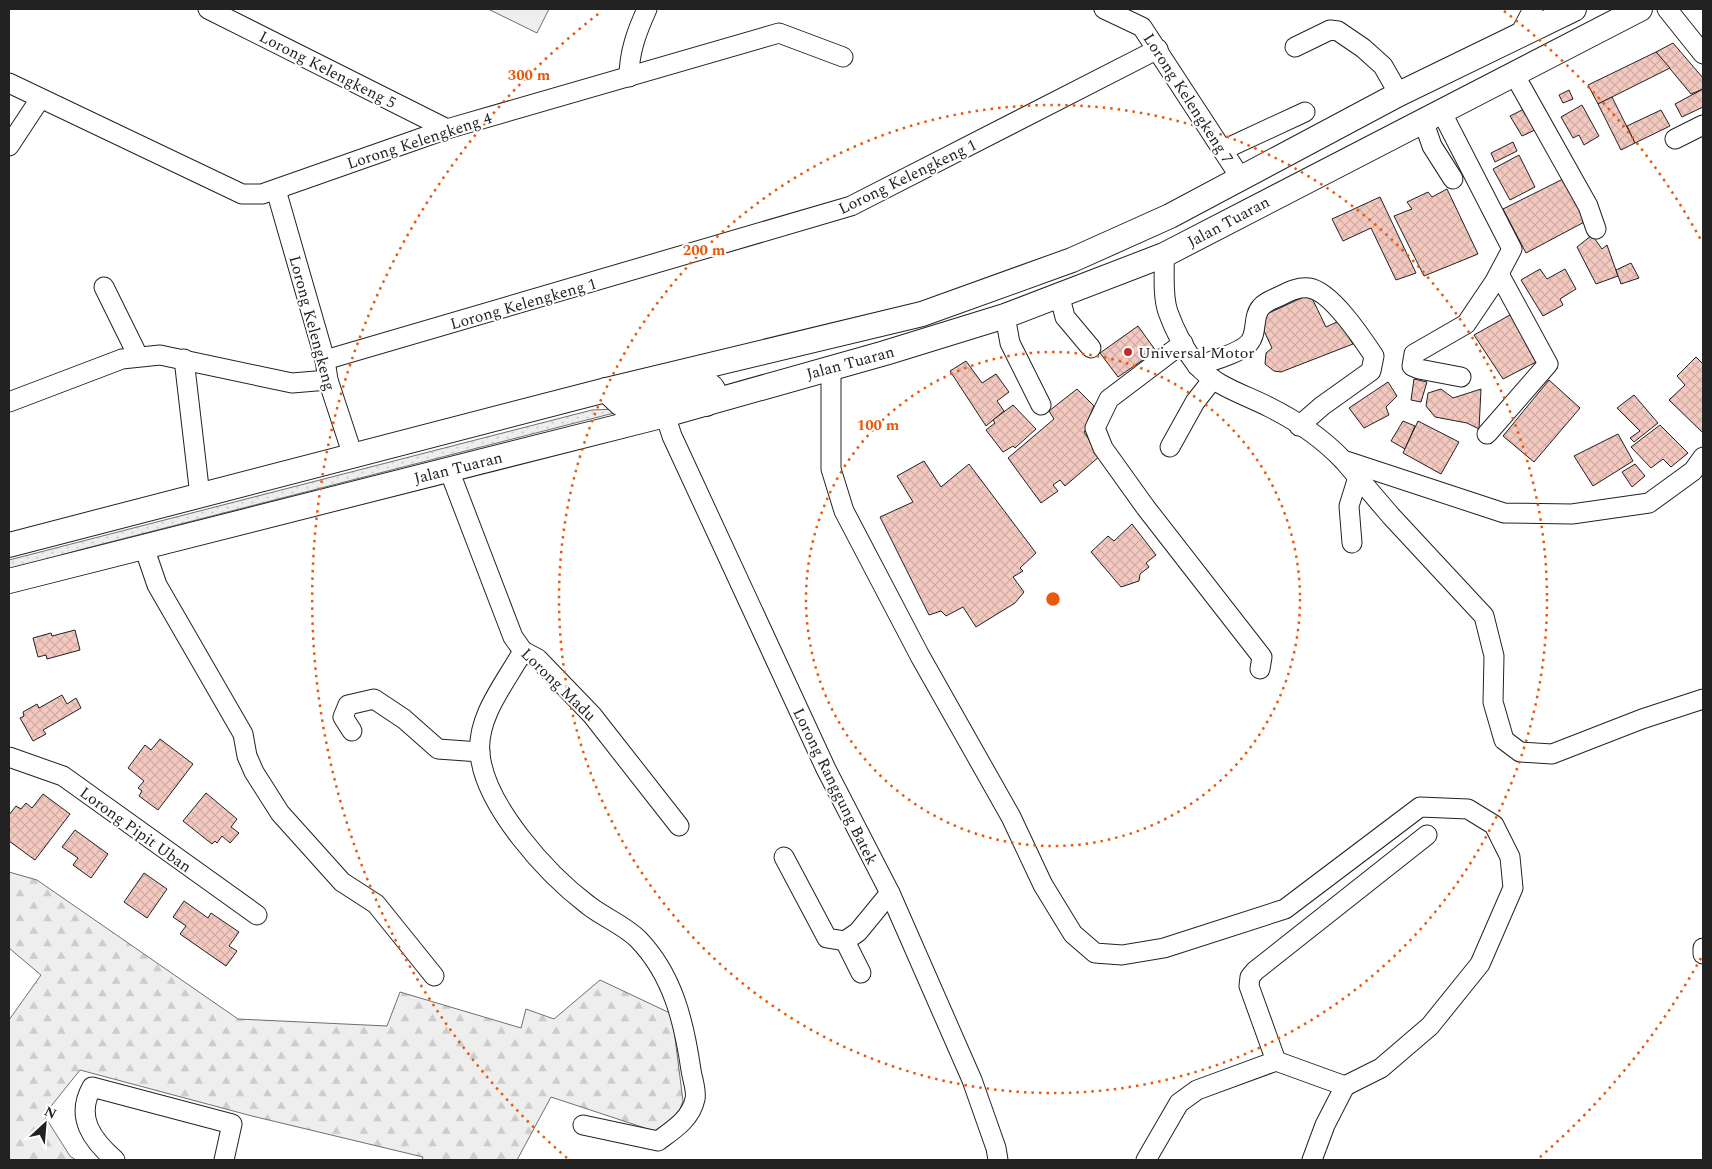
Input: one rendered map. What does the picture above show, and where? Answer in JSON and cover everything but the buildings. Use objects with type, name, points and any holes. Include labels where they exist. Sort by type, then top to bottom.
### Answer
[{"type":"main road","points":[[1563,11],[1568,23],[1578,26],[1621,9]]},
{"type":"main road","name":"Jalan Tuaran","points":[[9,581],[665,415],[831,366],[885,353],[1005,316],[1164,255],[1640,9]]},
{"type":"main road","name":"Jalan Tuaran","points":[[9,545],[606,390],[922,314],[954,304],[1107,246],[1242,180],[1399,94],[1512,39],[1563,11]]},
{"type":"main road","points":[[606,390],[621,404],[706,384],[711,386],[714,392],[714,397],[706,404]]},
{"type":"street","name":"Lorong Kelengkeng 5","points":[[208,9],[448,129]]},
{"type":"street","points":[[628,76],[636,31],[647,9]]},
{"type":"street","name":"Lorong Kelengkeng 7","points":[[1104,9],[1142,27],[1242,180]]},
{"type":"street","points":[[1512,39],[1521,32],[1533,9]]},
{"type":"street","points":[[1667,9],[1703,54]]},
{"type":"street","points":[[1295,47],[1330,30],[1338,31],[1363,48],[1383,66],[1399,94]]},
{"type":"street","name":"Lorong Kelengkeng 4","points":[[9,83],[242,194],[262,194],[448,129],[779,33],[843,57]]},
{"type":"street","name":"Lorong Kelengkeng 1","points":[[325,360],[851,206],[1158,49]]},
{"type":"street","points":[[1514,74],[1588,206],[1596,229]]},
{"type":"street","points":[[9,146],[40,99]]},
{"type":"street","points":[[1223,150],[1305,112]]},
{"type":"street","points":[[1432,116],[1432,146],[1453,179]]},
{"type":"street","points":[[1432,116],[1512,249],[1499,274],[1466,324],[1414,354],[1411,360],[1412,366],[1419,369],[1461,376]]},
{"type":"street","points":[[1674,139],[1703,125]]},
{"type":"street","name":"Lorong Kelengkeng","points":[[276,190],[325,360],[328,380],[353,456]]},
{"type":"street","points":[[1164,255],[1167,310],[1183,344],[1197,366],[1213,379],[1271,408],[1334,450],[1391,516],[1484,616],[1494,656],[1493,702],[1504,740],[1520,752],[1552,754],[1642,719],[1703,699]]},
{"type":"street","points":[[1487,434],[1548,364],[1499,274]]},
{"type":"street","points":[[104,287],[138,356]]},
{"type":"street","points":[[1197,366],[1226,356],[1249,343],[1256,315],[1262,305],[1294,289],[1310,288],[1322,292],[1358,332],[1374,356],[1371,371],[1322,406],[1299,426]]},
{"type":"street","points":[[1059,294],[1065,317],[1091,348]]},
{"type":"street","points":[[1005,316],[1010,343],[1041,405]]},
{"type":"street","points":[[1183,344],[1109,399],[1095,428],[1102,448],[1146,508],[1262,657],[1260,669]]},
{"type":"street","points":[[9,402],[122,359],[160,354],[292,384],[328,380]]},
{"type":"street","points":[[184,359],[200,496]]},
{"type":"street","points":[[831,366],[831,468],[844,510],[920,656],[1011,817],[1043,886],[1073,934],[1095,952],[1122,955],[1164,948],[1285,909],[1420,807],[1468,809],[1494,825],[1510,856],[1513,888],[1480,964],[1430,1026],[1380,1068],[1345,1086],[1325,1125],[1312,1160]]},
{"type":"street","points":[[1170,447],[1195,402],[1213,379]]},
{"type":"street","name":"Lorong Ranggung Batek","points":[[665,415],[672,436],[786,684],[826,769],[890,894],[972,1080],[996,1148],[998,1160]]},
{"type":"street","points":[[1343,460],[1504,512],[1572,514],[1650,503],[1693,471],[1703,457]]},
{"type":"street","name":"Lorong Madu","points":[[449,470],[513,637],[523,651],[538,659],[592,715],[679,826]]},
{"type":"street","points":[[1352,543],[1349,506],[1358,477]]},
{"type":"street","points":[[144,547],[157,584],[243,734],[247,756],[254,772],[280,813],[342,882],[376,904],[434,976]]},
{"type":"street","points":[[523,651],[484,721],[480,752],[484,777],[500,809],[543,864],[588,905],[638,938],[665,974],[684,1023],[696,1099],[682,1124],[658,1140],[583,1124]]},
{"type":"street","points":[[352,731],[343,717],[348,705],[374,698],[404,719],[438,749],[480,752]]},
{"type":"street","name":"Lorong Pipit Uban","points":[[9,757],[63,776],[257,915]]},
{"type":"street","points":[[1276,1062],[1249,986],[1250,977],[1255,971],[1427,835]]},
{"type":"street","points":[[784,857],[826,938],[845,941],[858,932],[890,894]]},
{"type":"street","points":[[845,941],[861,973]]},
{"type":"street","points":[[1703,948],[1703,954]]},
{"type":"street","points":[[1146,1160],[1179,1103],[1197,1090],[1276,1062],[1345,1086]]},
{"type":"street","points":[[114,1160],[95,1143],[86,1122],[86,1098],[92,1087],[232,1124],[224,1160]]},
{"type":"green space","points":[[488,9],[549,9],[537,33]]},
{"type":"green space","points":[[696,392],[79,550],[9,570],[9,560],[592,410],[617,409]]},
{"type":"green space","points":[[9,872],[37,880],[238,1019],[387,1026],[400,992],[521,1028],[526,1009],[554,1019],[600,980],[672,1014],[683,1101],[675,1122],[654,1131],[551,1097],[517,1160],[422,1160],[423,1157],[252,1116],[80,1070],[44,1115],[70,1156],[76,1160],[9,1160],[9,1020],[41,975],[9,948]]},
{"type":"place","name":"Universal Motor","points":[[1128,352]]}]
